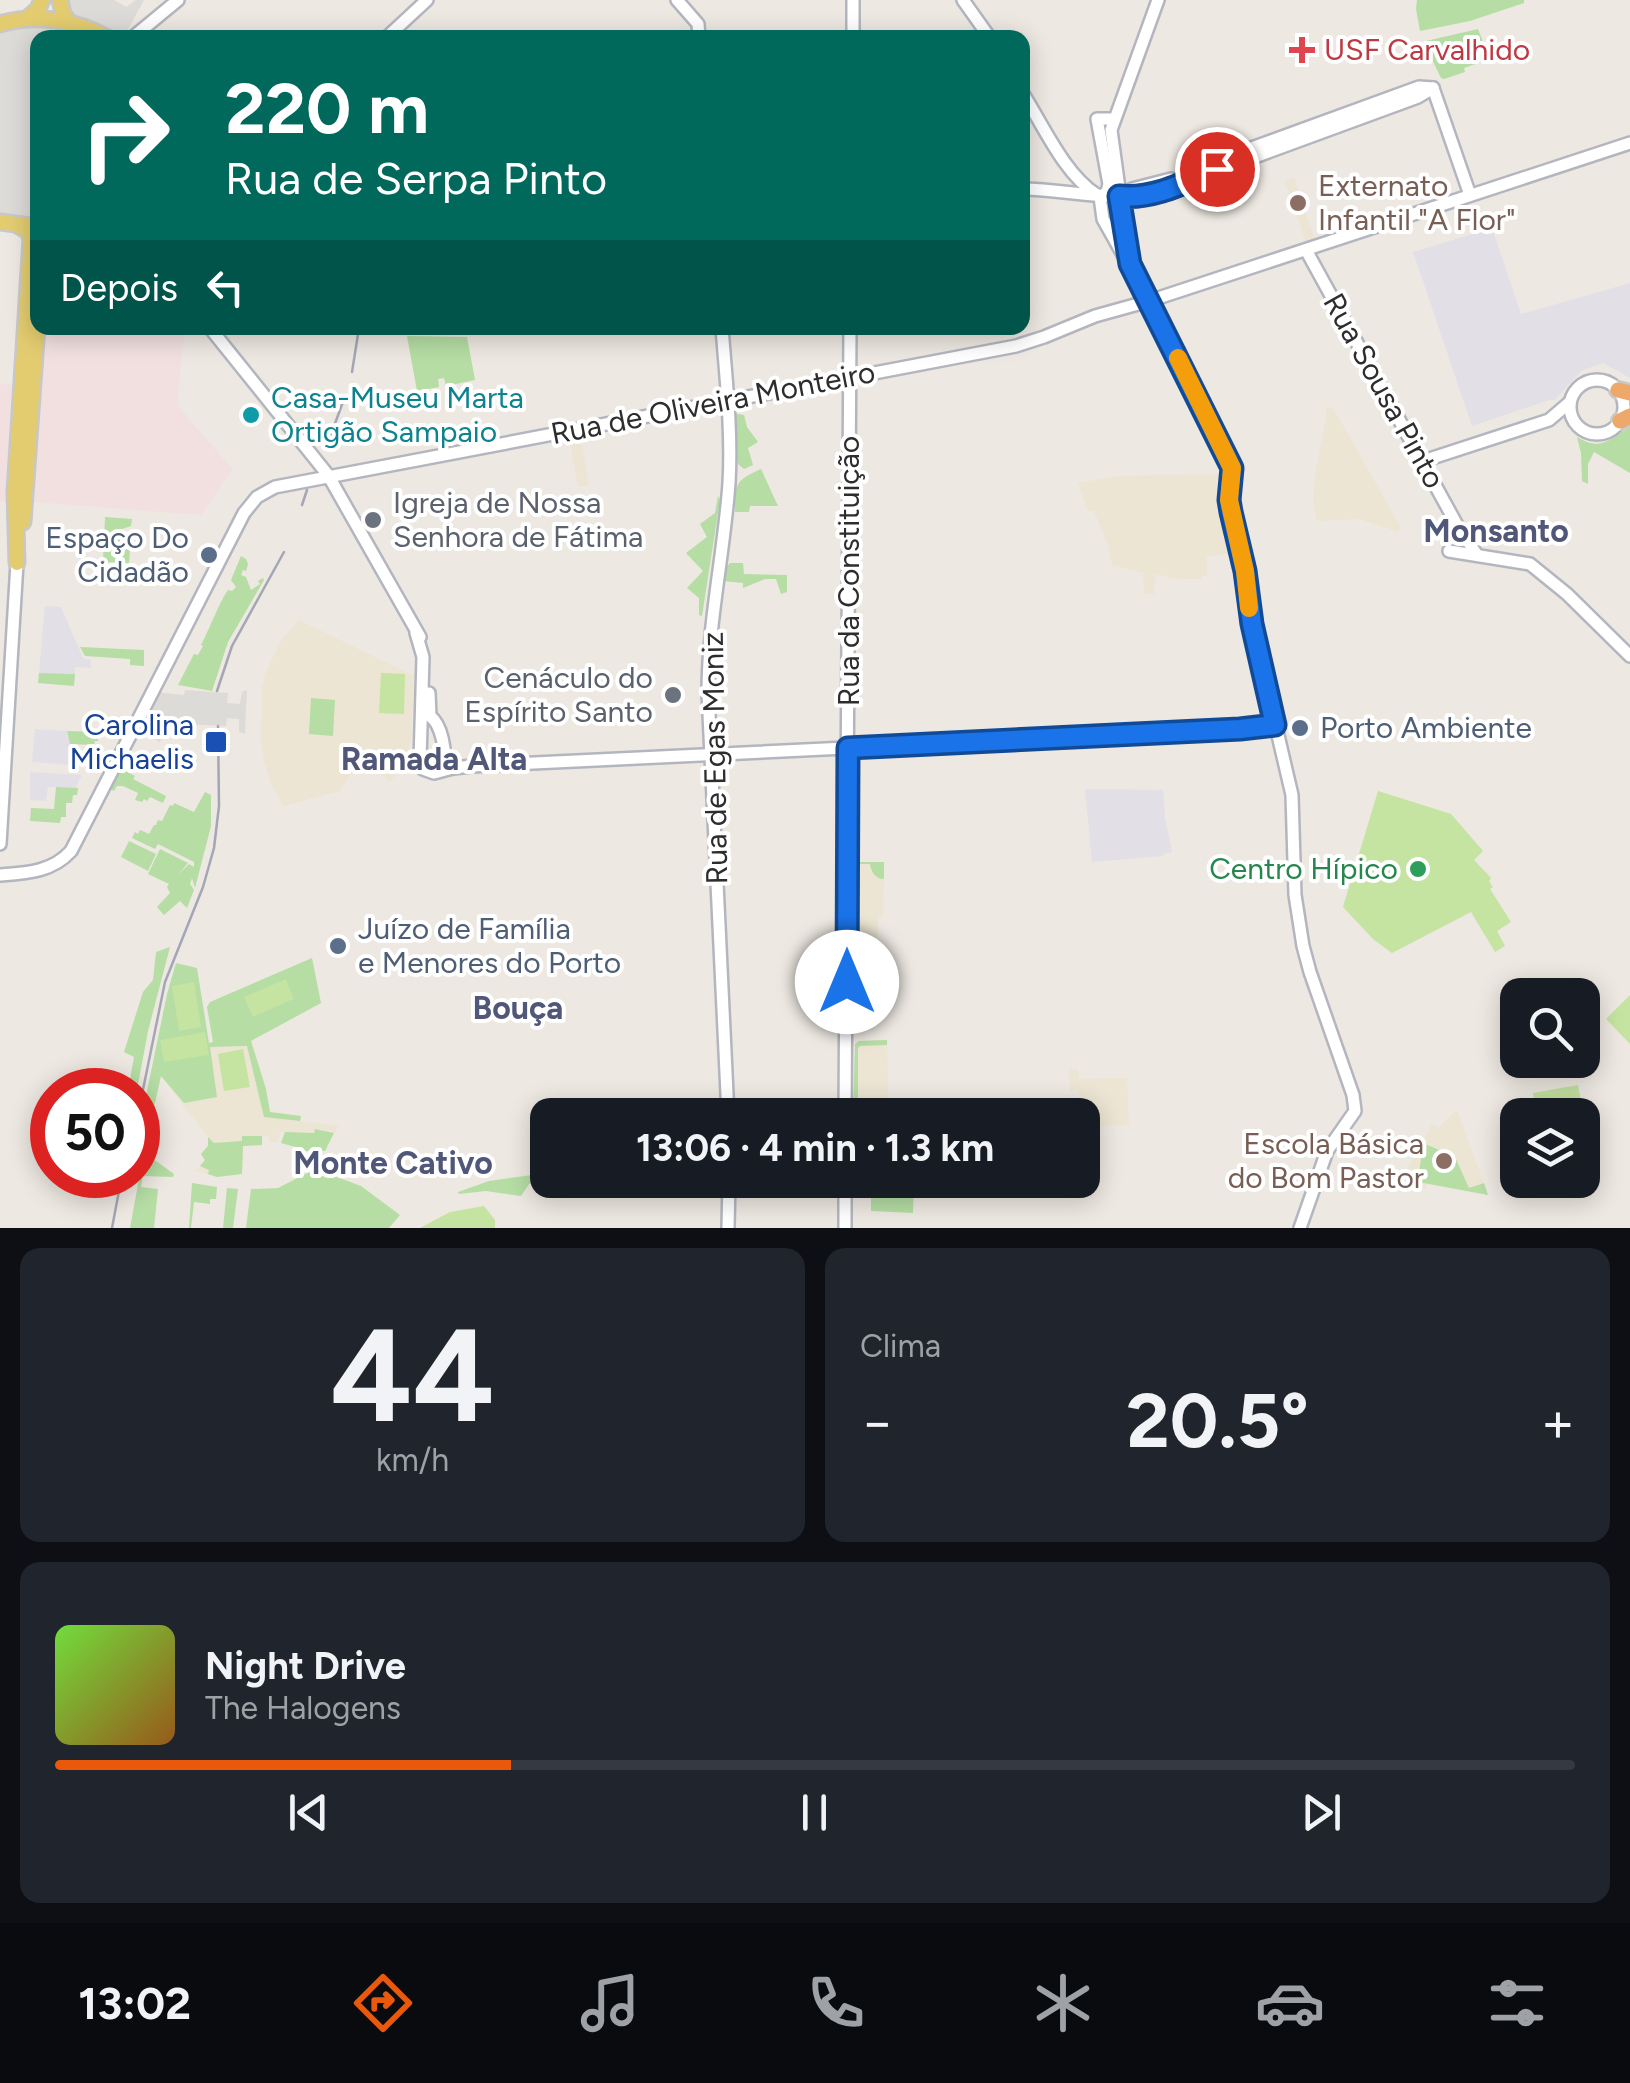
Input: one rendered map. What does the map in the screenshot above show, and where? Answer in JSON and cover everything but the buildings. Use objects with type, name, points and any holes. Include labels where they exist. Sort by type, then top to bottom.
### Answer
[{"type":"main road","points":[[26,20],[38,10],[42,0]]},
{"type":"main road","points":[[60,0],[62,14],[69,22]]},
{"type":"main road","points":[[0,24],[26,20],[69,22],[88,30]]},
{"type":"main road","points":[[0,222],[30,227]]},
{"type":"main road","points":[[19,226],[30,236]]},
{"type":"main road","points":[[18,563],[30,263]]},
{"type":"main road","points":[[20,507],[36,335]]},
{"type":"street","points":[[142,30],[178,0]]},
{"type":"street","points":[[395,30],[427,0]]},
{"type":"street","points":[[678,0],[698,24],[698,30]]},
{"type":"street","points":[[853,30],[854,0]]},
{"type":"street","points":[[964,0],[985,30]]},
{"type":"street","points":[[1100,198],[1109,184],[1105,125],[1158,0]]},
{"type":"street","points":[[1030,189],[1100,198],[1134,198],[1162,191],[1433,88],[1470,196]]},
{"type":"street","points":[[1030,104],[1071,172],[1100,198],[1102,219],[1130,264],[1232,468],[1231,512],[1252,624],[1292,795],[1295,895],[1303,946],[1355,1111],[1327,1151],[1300,1228]]},
{"type":"street","points":[[1105,125],[1130,264]]},
{"type":"street","name":"Rua de Oliveira Monteiro","points":[[0,875],[40,870],[67,856],[248,508],[262,493],[275,487],[992,351],[1630,143]]},
{"type":"street","points":[[1059,190],[1068,186],[1071,172]]},
{"type":"street","name":"Rua Sousa Pinto","points":[[1306,250],[1477,554]]},
{"type":"street","points":[[216,335],[328,476],[424,642],[430,658],[420,765],[425,770],[1275,725]]},
{"type":"street","name":"Rua de Egas Moniz","points":[[723,335],[729,482],[708,654],[727,1098]]},
{"type":"street","name":"Rua da Constituição","points":[[846,1098],[850,335]]},
{"type":"street","points":[[1423,461],[1549,420],[1570,402],[1577,388],[1593,380],[1602,380],[1624,391],[1625,418],[1608,432],[1583,430],[1572,419],[1570,402]]},
{"type":"street","points":[[1549,420],[1576,425]]},
{"type":"street","points":[[1462,532],[1458,548],[1449,551],[1520,561],[1538,570],[1630,656]]},
{"type":"street","points":[[0,844],[18,563]]},
{"type":"street","points":[[425,719],[438,722],[445,756],[444,766],[436,772]]},
{"type":"street","points":[[445,756],[453,768]]},
{"type":"street","points":[[728,1228],[729,1198]]},
{"type":"street","points":[[845,1198],[845,1228]]},
{"type":"shaded area","points":[[66,0],[114,0],[126,7],[144,0],[127,30],[30,30],[30,235],[0,228],[0,18],[29,10],[59,10]]},
{"type":"shaded area","name":"Externato Infantil \"A Flor\"","points":[[1294,178],[1315,240],[1306,243],[1285,181]]},
{"type":"shaded area","points":[[1492,228],[1521,314],[1630,283],[1630,378],[1603,363],[1581,371],[1555,400],[1472,426],[1413,252]]},
{"type":"shaded area","points":[[45,335],[184,335],[177,405],[232,469],[201,515],[34,502]]},
{"type":"shaded area","points":[[0,384],[12,385],[6,502],[0,501]]},
{"type":"shaded area","points":[[1326,408],[1333,408],[1400,526],[1399,532],[1359,519],[1317,521],[1313,498]]},
{"type":"shaded area","points":[[580,434],[589,485],[578,487],[569,436]]},
{"type":"shaded area","points":[[1224,474],[1227,479],[1223,500],[1236,554],[1207,556],[1207,576],[1202,579],[1155,574],[1154,594],[1144,593],[1143,573],[1112,565],[1094,511],[1088,511],[1078,483],[1120,476]]},
{"type":"shaded area","points":[[45,606],[61,607],[83,658],[91,660],[91,668],[75,667],[75,674],[39,673]]},
{"type":"shaded area","points":[[299,620],[414,676],[411,740],[405,763],[390,781],[372,767],[355,766],[340,791],[283,806],[271,784],[261,744],[262,687],[281,641]]},
{"type":"shaded area","points":[[161,687],[162,693],[184,695],[185,690],[228,693],[227,703],[240,704],[242,692],[247,690],[245,734],[239,732],[239,719],[227,718],[226,726],[183,724],[183,719],[161,718],[160,722],[168,725],[160,742],[138,731]]},
{"type":"shaded area","points":[[35,729],[67,731],[70,765],[32,762]]},
{"type":"shaded area","points":[[30,772],[82,775],[75,788],[48,787],[46,801],[30,800]]},
{"type":"shaded area","points":[[1085,789],[1163,790],[1172,852],[1092,862]]},
{"type":"shaded area","points":[[858,862],[884,862],[883,917],[878,918],[878,937],[857,937],[854,933],[854,866]]},
{"type":"shaded area","points":[[887,1040],[889,1098],[854,1098],[855,1044]]},
{"type":"shaded area","points":[[247,1046],[265,1117],[339,1126],[334,1133],[323,1129],[315,1129],[314,1133],[280,1132],[278,1142],[269,1142],[269,1136],[262,1136],[262,1145],[243,1146],[242,1174],[217,1177],[195,1171],[205,1161],[201,1154],[208,1146],[208,1137],[160,1075],[209,1047]]},
{"type":"shaded area","points":[[1069,1069],[1078,1069],[1079,1079],[1127,1078],[1129,1125],[1100,1126],[1100,1098],[1079,1098],[1078,1091],[1070,1091]]},
{"type":"shaded area","name":"Escola Básica do Bom Pastor","points":[[1457,1110],[1488,1195],[1427,1183],[1426,1189],[1421,1189],[1421,1182],[1402,1178],[1432,1124],[1438,1128]]},
{"type":"green space","points":[[1417,0],[1524,3],[1470,21],[1420,31]]},
{"type":"green space","points":[[1478,29],[1483,42],[1497,49],[1498,56],[1464,68],[1465,72],[1441,78],[1426,41]]},
{"type":"green space","points":[[407,336],[467,337],[475,380],[446,386],[444,378],[438,379],[439,387],[417,391]]},
{"type":"green space","points":[[744,415],[758,442],[748,448],[753,465],[744,469],[738,464],[734,417]]},
{"type":"green space","points":[[1630,427],[1630,473],[1594,452],[1588,464],[1588,484],[1582,481],[1577,437],[1599,444]]},
{"type":"green space","points":[[761,469],[778,506],[750,506],[749,512],[735,512],[738,484]]},
{"type":"green space","points":[[718,496],[702,616],[699,598],[687,588],[703,571],[686,553],[707,537],[700,524],[715,513]]},
{"type":"green space","points":[[105,517],[132,519],[131,526],[122,529],[121,548],[130,549],[129,563],[103,562]]},
{"type":"green space","points":[[241,556],[248,564],[241,575],[246,577],[251,590],[264,580],[228,642],[212,691],[178,685],[194,654],[198,655],[203,646],[225,595],[236,587],[231,580]]},
{"type":"green space","points":[[730,563],[743,563],[744,574],[787,575],[787,592],[781,594],[776,579],[743,588],[743,583],[723,581]]},
{"type":"green space","points":[[80,647],[144,650],[144,666],[130,665],[130,659],[85,656]]},
{"type":"green space","points":[[39,673],[75,674],[74,686],[38,683]]},
{"type":"green space","points":[[381,673],[405,674],[404,714],[379,713]]},
{"type":"green space","points":[[311,698],[335,700],[333,736],[309,734]]},
{"type":"green space","points":[[67,731],[98,732],[98,741],[94,745],[70,744]]},
{"type":"green space","points":[[119,768],[166,796],[163,803],[150,797],[142,802],[135,800],[138,793],[123,786],[114,791],[108,788]]},
{"type":"green space","points":[[56,787],[78,788],[72,803],[66,803],[66,817],[61,817],[60,823],[30,821],[31,808],[54,809]]},
{"type":"green space","name":"Centro Hípico","points":[[1378,791],[1451,814],[1483,851],[1474,860],[1491,878],[1490,889],[1511,922],[1497,931],[1505,946],[1495,952],[1471,912],[1392,953],[1343,907]]},
{"type":"green space","points":[[205,792],[211,795],[211,826],[195,888],[192,878],[194,890],[187,908],[180,901],[164,915],[157,907],[170,893],[169,884],[148,874],[160,849],[188,863],[178,875],[189,864],[194,867],[194,862],[158,844],[155,849],[132,838],[140,830],[149,834],[174,803],[194,812]]},
{"type":"green space","points":[[129,841],[156,854],[148,871],[121,857]]},
{"type":"green space","points":[[858,862],[884,862],[884,879],[874,874],[870,864],[857,866],[856,932],[861,937],[854,933],[854,866]]},
{"type":"green space","points":[[170,947],[141,1068],[132,1068],[134,1057],[124,1052],[143,992],[153,980],[156,952]]},
{"type":"green space","points":[[312,958],[321,1003],[251,1041],[270,1112],[301,1116],[300,1121],[264,1117],[247,1046],[210,1047],[217,1097],[184,1103],[161,1076],[160,1080],[160,1068],[152,1068],[176,963],[197,968],[209,1043],[213,1042],[207,1007],[210,1002]]},
{"type":"green space","points":[[286,979],[294,999],[253,1017],[244,997]]},
{"type":"green space","points":[[194,982],[201,1027],[179,1031],[172,986]]},
{"type":"green space","points":[[1630,995],[1630,1044],[1606,1019]]},
{"type":"green space","points":[[205,1032],[209,1055],[164,1062],[160,1040]]},
{"type":"green space","points":[[887,1040],[887,1045],[858,1048],[858,1098],[853,1098],[855,1044]]},
{"type":"green space","points":[[243,1049],[250,1087],[224,1091],[218,1054]]},
{"type":"green space","points":[[1578,1085],[1580,1098],[1534,1098],[1533,1093]]},
{"type":"green space","points":[[315,1129],[334,1133],[325,1151],[299,1151],[281,1143],[285,1132],[314,1133]]},
{"type":"green space","points":[[242,1136],[262,1136],[262,1145],[243,1146],[242,1174],[217,1177],[200,1166],[205,1160],[201,1154],[208,1146],[208,1137],[214,1143],[242,1141]]},
{"type":"green space","points":[[1423,1143],[1455,1157],[1469,1188],[1484,1183],[1488,1195],[1418,1182]]},
{"type":"green space","points":[[160,1164],[174,1174],[160,1177]]},
{"type":"green space","points":[[315,1169],[361,1186],[400,1215],[389,1228],[246,1228],[251,1189],[278,1188]]},
{"type":"green space","points":[[530,1175],[530,1184],[521,1196],[458,1192],[489,1181]]},
{"type":"green space","points":[[192,1183],[217,1187],[216,1199],[210,1199],[210,1204],[194,1202],[189,1228]]},
{"type":"green space","points":[[227,1188],[238,1189],[233,1228],[223,1228]]},
{"type":"green space","points":[[136,1198],[157,1198],[154,1228],[130,1228]]},
{"type":"green space","points":[[871,1198],[914,1198],[913,1213],[871,1211]]},
{"type":"green space","points":[[484,1206],[495,1220],[495,1228],[420,1228],[450,1212]]},
{"type":"tram line","points":[[352,372],[358,335]]},
{"type":"tram line","points":[[326,448],[344,399]]},
{"type":"tram line","points":[[302,505],[307,490]]},
{"type":"tram line","points":[[217,691],[232,646],[284,552]]},
{"type":"tram line","points":[[147,1068],[165,982],[203,887],[214,848],[219,806],[218,726]]},
{"type":"tram line","points":[[112,1228],[118,1198]]},
{"type":"slow traffic","points":[[1178,358],[1232,468],[1229,500],[1249,608]]},
{"type":"place","name":"USF Carvalhido","points":[[1302,50]]},
{"type":"place","name":"Externato Infantil \"A Flor\"","points":[[1298,203]]},
{"type":"place","name":"Casa-Museu Marta Ortigão Sampaio","points":[[251,415]]},
{"type":"place","name":"Igreja de Nossa Senhora de Fátima","points":[[373,520]]},
{"type":"place","name":"Espaço Do Cidadão","points":[[209,555]]},
{"type":"place","name":"Cenáculo do Espírito Santo","points":[[673,695]]},
{"type":"place","name":"Porto Ambiente","points":[[1300,728]]},
{"type":"place","name":"Carolina Michaelis","points":[[216,742]]},
{"type":"place","name":"Centro Hípico","points":[[1418,869]]},
{"type":"place","name":"Juízo de Família e Menores do Porto","points":[[338,946]]},
{"type":"place","name":"Escola Básica do Bom Pastor","points":[[1444,1161]]},
{"type":"district","name":"Monsanto","points":[[1496,531]]},
{"type":"district","name":"Ramada Alta","points":[[434,759]]},
{"type":"district","name":"Bouça","points":[[518,1008]]},
{"type":"district","name":"Monte Cativo","points":[[393,1163]]},
{"type":"route","points":[[847,982],[848,748],[1275,725],[1231,512],[1232,468],[1130,264],[1119,196],[1134,198],[1162,191],[1217,169]]}]
